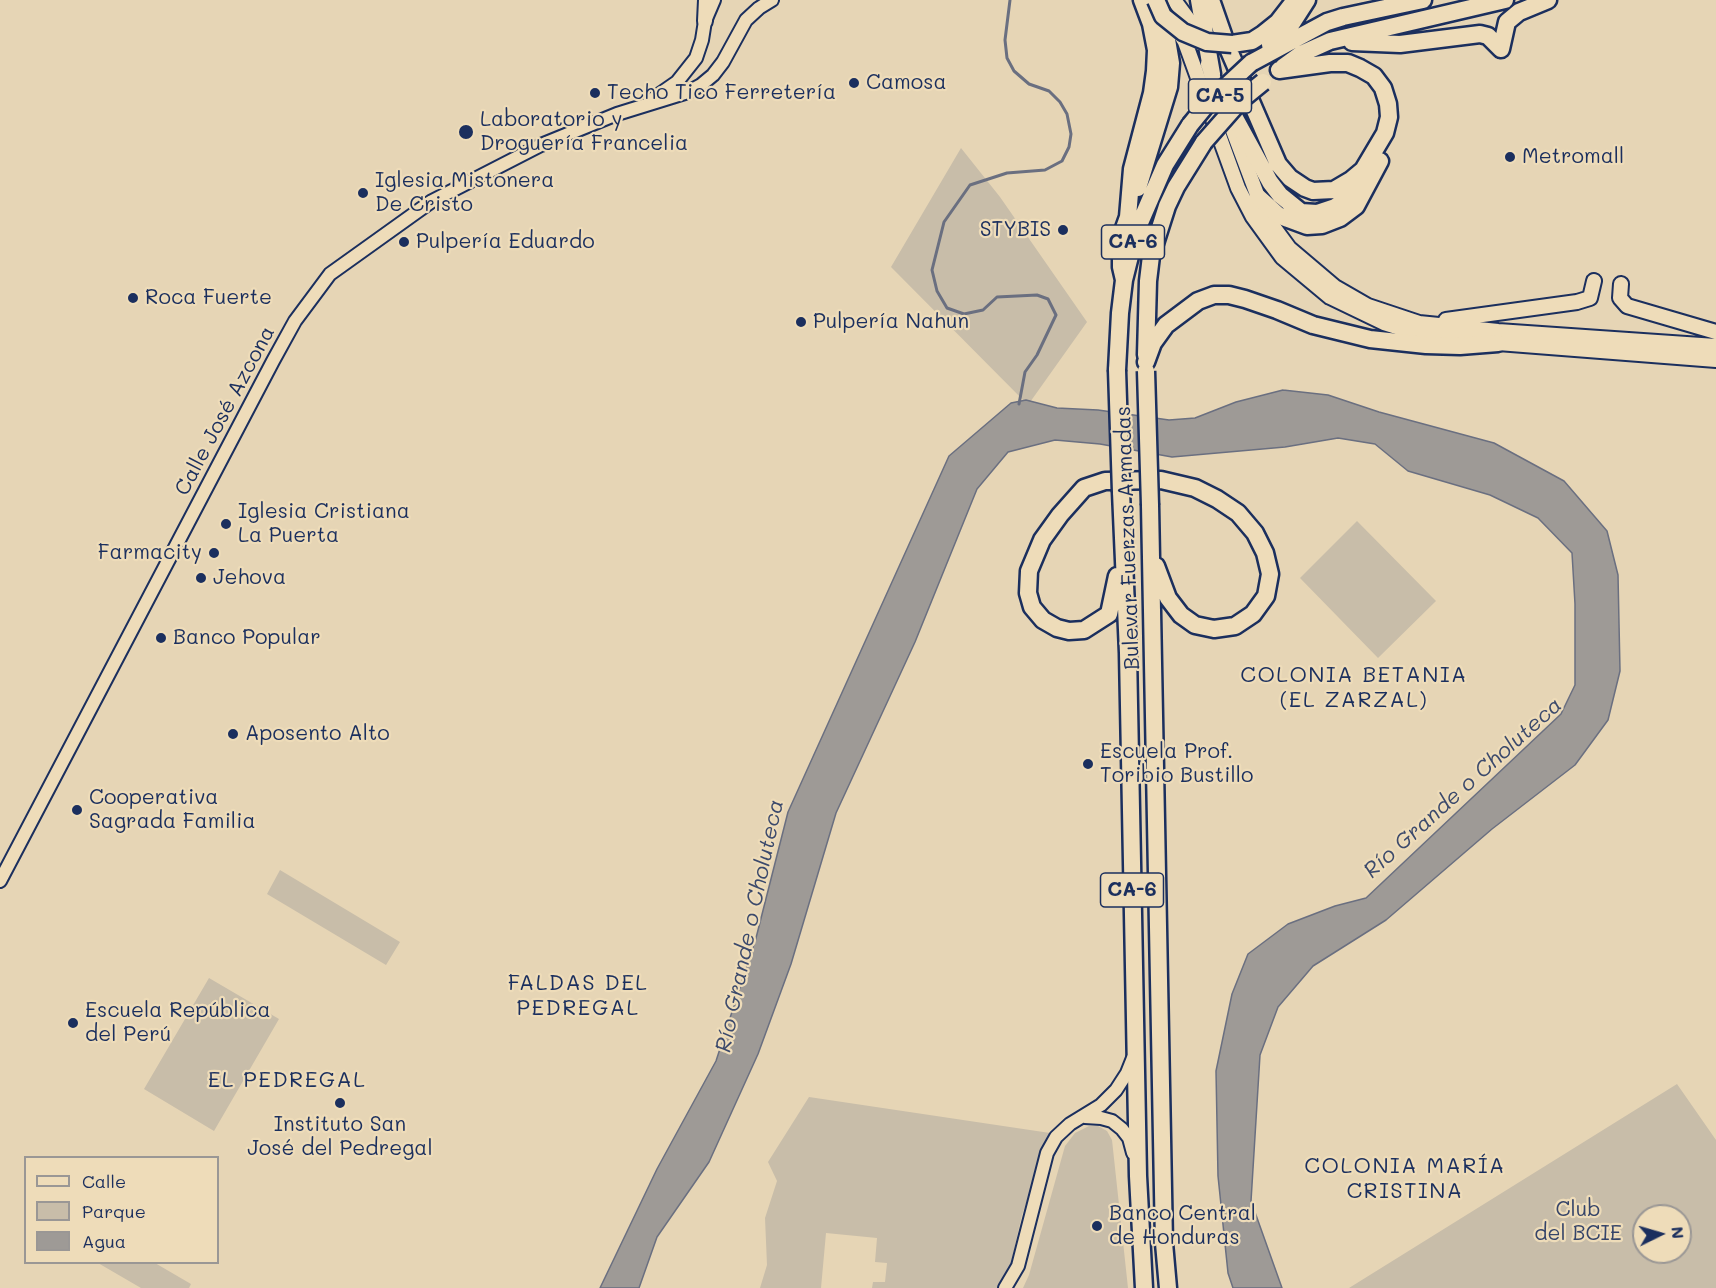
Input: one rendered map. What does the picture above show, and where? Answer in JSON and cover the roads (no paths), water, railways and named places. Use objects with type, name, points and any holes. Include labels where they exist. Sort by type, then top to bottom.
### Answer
[{"type":"highway","points":[[1128,217],[1132,170],[1152,93],[1155,71],[1156,50],[1151,24],[1142,0]]},
{"type":"highway","points":[[1124,280],[1121,267],[1123,231],[1169,87],[1171,63],[1169,39],[1163,16],[1155,0]]},
{"type":"highway","points":[[1199,0],[1212,74]]},
{"type":"highway","points":[[1211,0],[1227,46],[1266,139],[1278,164],[1290,178],[1305,188],[1323,192],[1334,190],[1363,170]]},
{"type":"highway","points":[[1163,16],[1183,32],[1199,39],[1232,44],[1252,41],[1263,34],[1278,22],[1295,0]]},
{"type":"highway","points":[[1253,62],[1291,25],[1307,0]]},
{"type":"highway","name":"Bulevar Fuerzas Armadas","points":[[1144,1288],[1137,1176],[1128,653],[1117,370],[1124,280],[1136,232],[1165,165],[1190,125],[1208,103],[1253,62],[1327,22],[1423,0]]},
{"type":"highway","name":"Bulevar Fuerzas Armadas","points":[[1168,1288],[1164,1243],[1152,554],[1146,367],[1148,281],[1156,234],[1176,187],[1204,142],[1241,100],[1282,67],[1330,41],[1505,0]]},
{"type":"highway","points":[[1330,41],[1400,44],[1480,34],[1488,36],[1501,49],[1506,22],[1519,12],[1548,0]]},
{"type":"highway","points":[[1258,197],[1278,215],[1306,226],[1323,225],[1340,218],[1356,206],[1396,127],[1398,110],[1390,84],[1383,73],[1371,63],[1351,53],[1320,56],[1282,67]]},
{"type":"highway","points":[[1221,98],[1280,195],[1301,212],[1317,213],[1335,207],[1352,193],[1385,133],[1389,117],[1383,88],[1374,76],[1348,63],[1282,67]]},
{"type":"highway","points":[[1146,367],[1153,343],[1166,325],[1198,301],[1214,295],[1229,295],[1245,299],[1313,325],[1359,337],[1426,345],[1460,346],[1497,343]]},
{"type":"highway","points":[[1121,496],[1117,584],[1110,614],[1084,630],[1069,631],[1057,628],[1043,620],[1032,607],[1028,592],[1029,571],[1042,540],[1084,488],[1105,481],[1161,480],[1195,488],[1238,513],[1255,533],[1265,553],[1270,574],[1266,596],[1252,614],[1234,626],[1214,629],[1195,625],[1181,615],[1168,598],[1152,554]]},
{"type":"main road","points":[[705,21],[706,0]]},
{"type":"main road","name":"Calle José Azcona","points":[[0,881],[273,361],[295,321],[330,274],[432,201],[541,145],[634,108],[660,95],[687,72],[696,58],[705,21],[714,0]]},
{"type":"main road","name":"Calle José Azcona","points":[[634,108],[688,92],[701,85],[723,62],[737,32],[746,20],[772,0]]},
{"type":"main road","points":[[1155,0],[1170,17],[1185,42],[1238,188],[1253,217],[1282,257],[1330,297],[1384,323],[1416,333],[1497,343],[1716,360]]},
{"type":"main road","name":"CA-5","points":[[1174,0],[1188,19],[1212,74],[1258,197]]},
{"type":"main road","points":[[1258,197],[1262,208],[1290,248],[1335,287],[1368,306],[1419,323],[1498,331],[1716,346]]},
{"type":"main road","points":[[1419,323],[1577,302],[1590,297],[1594,281]]},
{"type":"main road","points":[[1621,284],[1620,298],[1627,306],[1716,332]]},
{"type":"main road","points":[[1005,1288],[1018,1266],[1047,1153],[1056,1137],[1070,1124],[1085,1117],[1116,1090],[1135,1054]]},
{"type":"main road","points":[[1085,1117],[1112,1121],[1122,1129],[1133,1149],[1137,1176]]},
{"type":"water","points":[[1283,390],[1328,395],[1379,412],[1494,443],[1564,481],[1607,531],[1618,575],[1620,671],[1608,720],[1575,765],[1492,829],[1386,920],[1313,966],[1278,1007],[1260,1055],[1251,1201],[1282,1288],[1233,1288],[1228,1273],[1218,1176],[1216,1071],[1232,994],[1248,954],[1288,924],[1335,906],[1366,898],[1561,714],[1575,685],[1575,604],[1572,553],[1538,518],[1490,495],[1408,471],[1375,444],[1338,438],[1285,447],[1172,457],[1100,444],[1055,440],[1008,452],[977,489],[915,642],[836,813],[791,964],[758,1054],[709,1162],[657,1237],[639,1288],[600,1288],[657,1169],[716,1061],[756,938],[788,812],[949,456],[1011,403],[1026,400],[1057,408],[1098,410],[1169,420],[1195,418],[1236,402]]},
{"type":"waterway","points":[[1010,0],[1005,40],[1007,58],[1014,71],[1029,84],[1049,91],[1060,102],[1067,114],[1071,134],[1069,147],[1062,161],[1045,170],[1007,173],[970,185],[944,222],[932,270],[937,291],[947,308],[964,314],[983,310],[997,297],[1037,295],[1048,299],[1056,315],[1037,355],[1025,372],[1019,404]]},
{"type":"place","name":"Camosa","points":[[854,83]]},
{"type":"place","name":"Techo Tico Ferretería","points":[[595,93]]},
{"type":"place","name":"Laboratorio y Droguería Francelia","points":[[466,132]]},
{"type":"place","name":"Metromall","points":[[1510,157]]},
{"type":"place","name":"Iglesia Mistonera De Cristo","points":[[363,193]]},
{"type":"place","name":"STYBIS","points":[[1063,230]]},
{"type":"place","name":"Pulpería Eduardo","points":[[404,242]]},
{"type":"place","name":"Roca Fuerte","points":[[133,298]]},
{"type":"place","name":"Pulpería Nahun","points":[[801,322]]},
{"type":"place","name":"Iglesia Cristiana La Puerta","points":[[226,524]]},
{"type":"place","name":"Farmacity","points":[[214,553]]},
{"type":"place","name":"Jehova","points":[[201,578]]},
{"type":"place","name":"Banco Popular","points":[[161,638]]},
{"type":"place","name":"Aposento Alto","points":[[233,734]]},
{"type":"place","name":"Escuela Prof. Toribio Bustillo","points":[[1088,764]]},
{"type":"place","name":"Cooperativa Sagrada Familia","points":[[77,810]]},
{"type":"place","name":"Escuela República del Perú","points":[[73,1023]]},
{"type":"place","name":"Instituto San José del Pedregal","points":[[340,1103]]},
{"type":"place","name":"Banco Central de Honduras","points":[[1097,1226]]},
{"type":"district","name":"COLONIA BETANIA (EL ZARZAL)","points":[[1354,688]]},
{"type":"district","name":"FALDAS DEL PEDREGAL","points":[[578,996]]},
{"type":"district","name":"EL PEDREGAL","points":[[287,1080]]},
{"type":"district","name":"COLONIA MARÍA CRISTINA","points":[[1405,1178]]},
{"type":"water label","name":"Río Grande o Choluteca","points":[[1463,788]]},
{"type":"water label","name":"Río Grande o Choluteca","points":[[750,926]]},
{"type":"park label","name":"Club del BCIE","points":[[1578,1222]]}]
